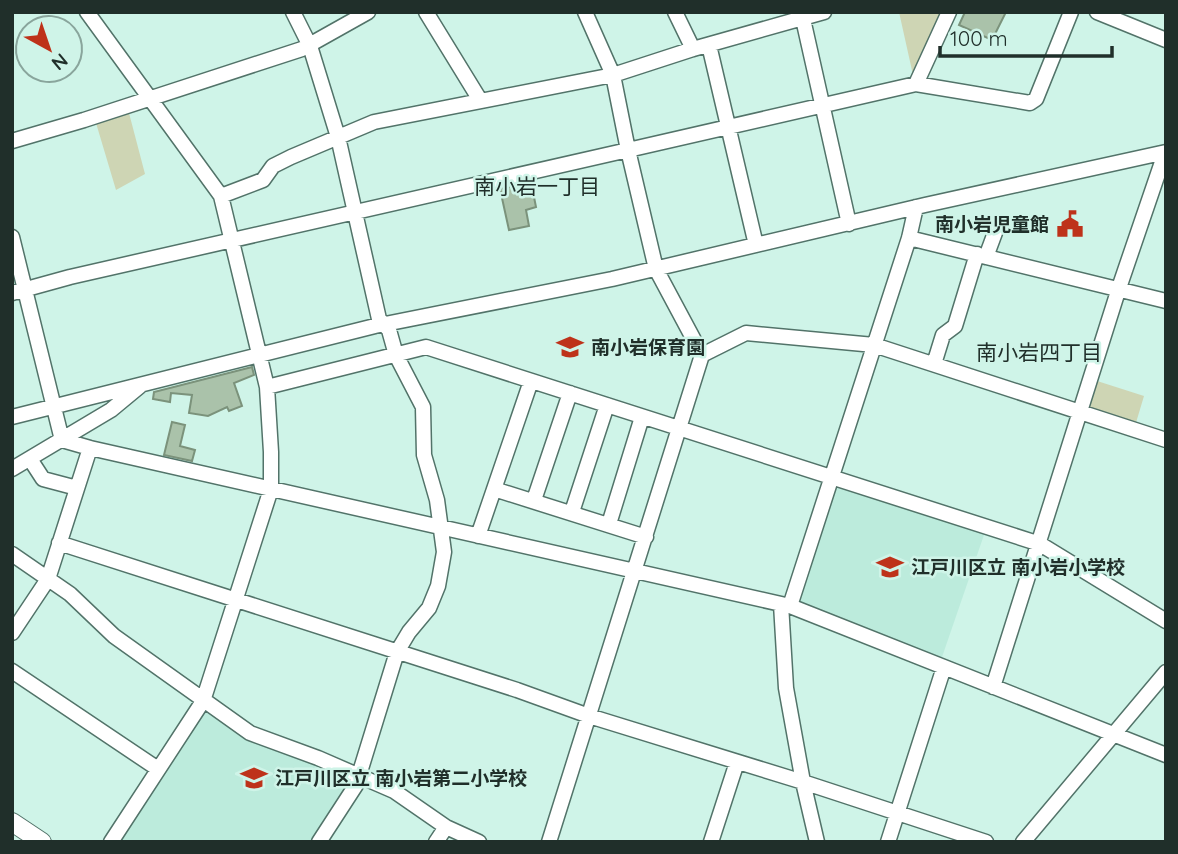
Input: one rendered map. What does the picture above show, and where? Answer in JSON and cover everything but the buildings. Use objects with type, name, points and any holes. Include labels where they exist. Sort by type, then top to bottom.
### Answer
[{"type":"main road","points":[[12,822],[42,842]]},
{"type":"street","points":[[87,12],[221,196],[267,387],[271,452],[271,489],[203,701],[111,842]]},
{"type":"street","points":[[293,12],[310,46],[338,137],[379,319],[389,330],[396,355],[422,407],[424,455],[437,500],[444,552],[438,586],[429,608],[397,652],[360,776],[318,842]]},
{"type":"street","points":[[12,141],[310,46],[368,12]]},
{"type":"street","points":[[426,12],[480,100]]},
{"type":"street","points":[[549,842],[702,355],[656,269],[612,75],[585,12]]},
{"type":"street","points":[[675,12],[693,49]]},
{"type":"street","points":[[221,196],[263,180],[273,166],[374,122],[612,75],[824,12]]},
{"type":"street","points":[[916,84],[949,12]]},
{"type":"street","points":[[18,291],[916,84],[1030,103],[1036,99],[1072,12]]},
{"type":"street","points":[[1097,12],[1166,40]]},
{"type":"street","points":[[803,19],[849,224]]},
{"type":"street","points":[[709,45],[756,245]]},
{"type":"street","points":[[12,417],[384,324],[656,269],[916,207],[1164,153],[993,687]]},
{"type":"street","points":[[817,842],[786,688],[785,605],[874,345],[909,238],[916,207]]},
{"type":"street","points":[[934,365],[943,335],[955,326],[982,256],[996,230]]},
{"type":"street","points":[[12,237],[18,291],[43,361],[52,408],[62,440]]},
{"type":"street","points":[[909,238],[1166,301]]},
{"type":"street","points":[[702,355],[746,333],[874,345],[1166,440]]},
{"type":"street","points":[[267,387],[426,347],[1040,544],[1166,621]]},
{"type":"street","points":[[478,536],[531,381]]},
{"type":"street","points":[[12,469],[111,410],[142,384]]},
{"type":"street","points":[[534,500],[569,393]]},
{"type":"street","points":[[572,512],[607,405]]},
{"type":"street","points":[[609,524],[642,417]]},
{"type":"street","points":[[62,440],[90,449],[785,605],[1166,755]]},
{"type":"street","points":[[12,633],[48,579],[90,449]]},
{"type":"street","points":[[30,459],[43,479],[77,488]]},
{"type":"street","points":[[494,488],[646,537]]},
{"type":"street","points":[[59,543],[986,842]]},
{"type":"street","points":[[12,554],[70,594],[114,636],[250,733],[318,758],[394,791],[446,827],[479,842]]},
{"type":"street","points":[[888,842],[944,667]]},
{"type":"street","points":[[12,671],[158,769]]},
{"type":"street","points":[[1023,842],[1166,672]]},
{"type":"street","points":[[711,842],[737,762]]},
{"type":"street","points":[[436,842],[446,827]]},
{"type":"shaded area","points":[[899,12],[943,12],[913,75]]},
{"type":"shaded area","points":[[129,113],[145,174],[116,190],[96,123]]},
{"type":"shaded area","points":[[1094,380],[1144,396],[1135,426],[1084,410]]},
{"type":"shaded area","name":"江戸川区立 南小岩小学校","points":[[836,485],[985,532],[941,660],[796,602]]},
{"type":"shaded area","name":"江戸川区立 南小岩第二小学校","points":[[204,711],[347,775],[350,781],[310,842],[117,842]]},
{"type":"place","name":"南小岩児童館","points":[[1070,224]]},
{"type":"place","name":"南小岩保育園","points":[[570,347]]},
{"type":"place","name":"江戸川区立 南小岩小学校","points":[[890,567]]},
{"type":"place","name":"江戸川区立 南小岩第二小学校","points":[[254,778]]},
{"type":"district","name":"南小岩一丁目","points":[[537,187]]},
{"type":"district","name":"南小岩四丁目","points":[[1039,353]]}]
